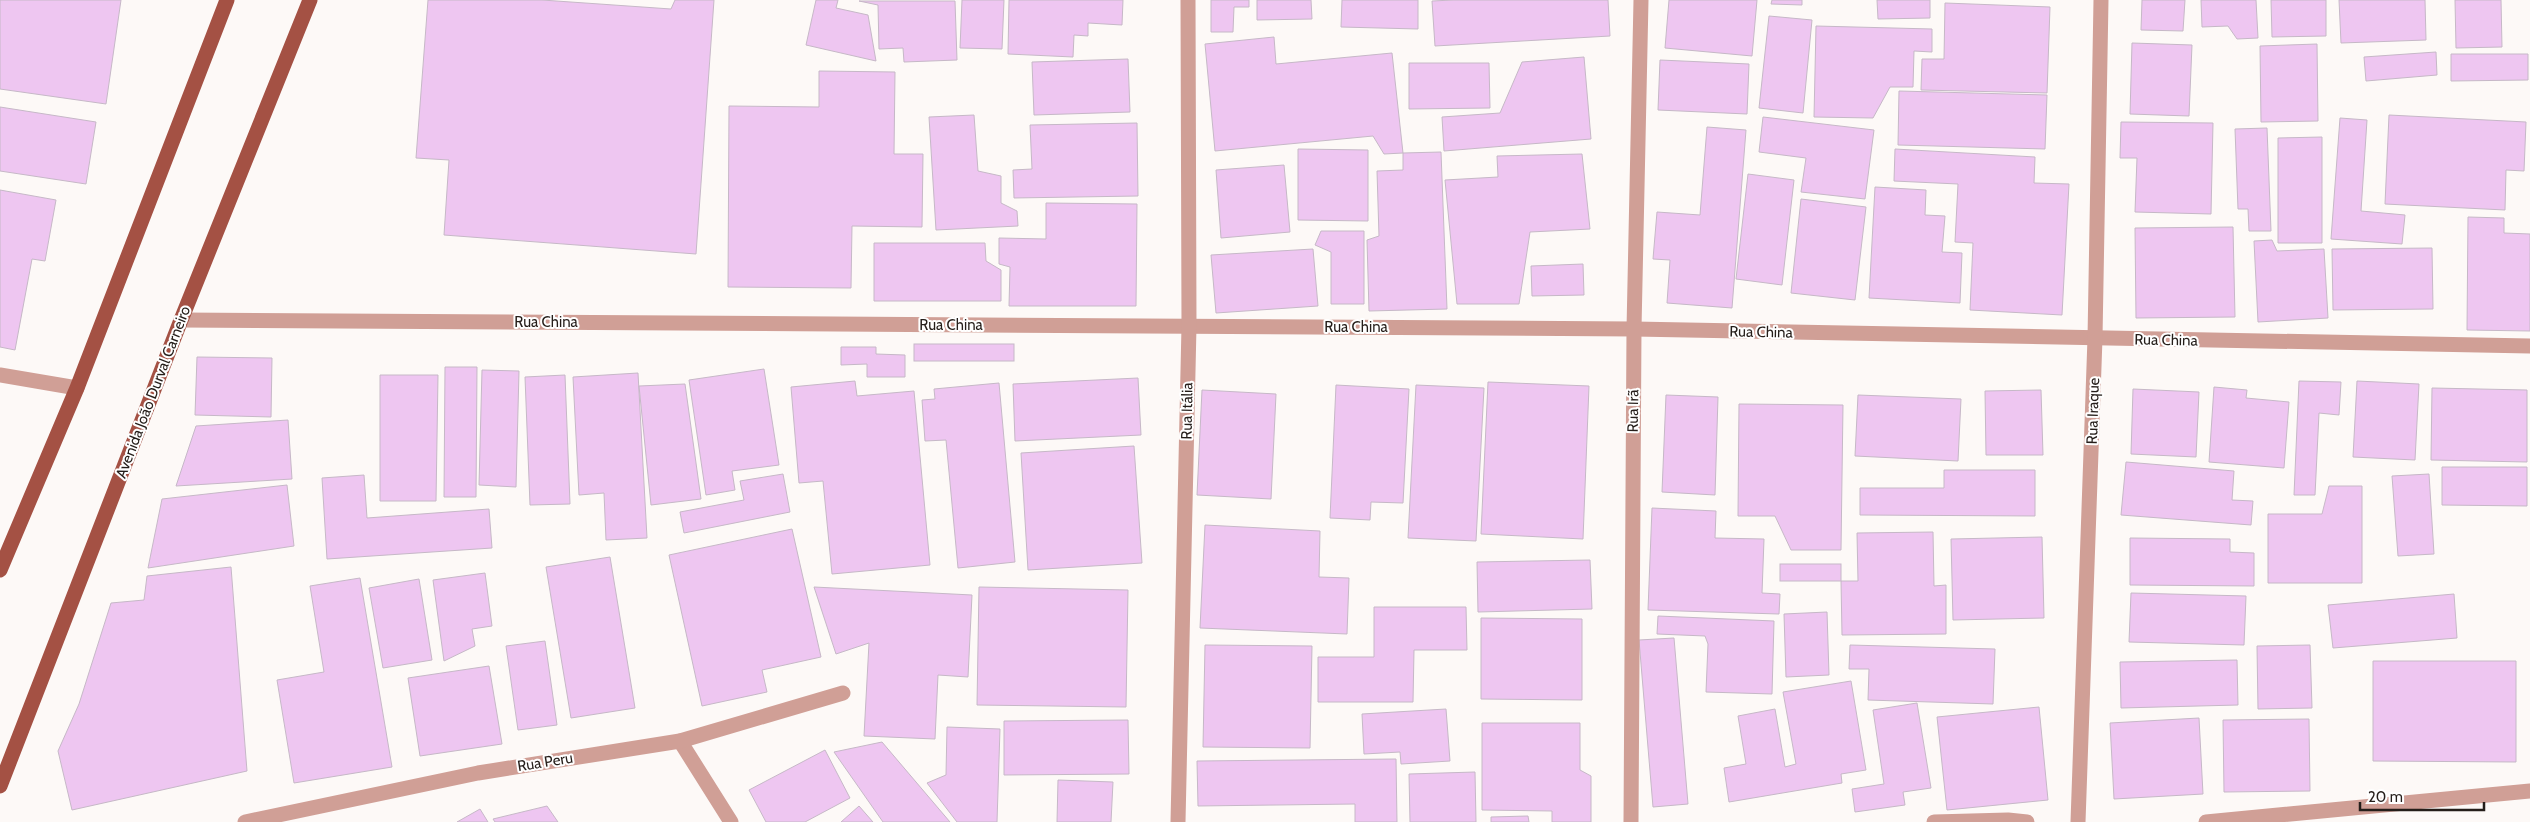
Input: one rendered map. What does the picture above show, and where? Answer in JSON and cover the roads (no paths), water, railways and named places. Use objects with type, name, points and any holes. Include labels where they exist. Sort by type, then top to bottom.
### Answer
[{"type":"main road","points":[[0,570],[77,388],[227,0]]},
{"type":"main road","name":"Avenida João Durval Carneiro","points":[[0,786],[181,320],[310,0]]},
{"type":"street","name":"Rua Itália","points":[[1178,822],[1189,326],[1188,0]]},
{"type":"street","name":"Rua Irã","points":[[1630,822],[1634,329],[1641,0]]},
{"type":"street","name":"Rua Iraque","points":[[2078,822],[2095,338],[2101,0]]},
{"type":"street","name":"Rua China","points":[[181,320],[1634,329],[2530,346]]},
{"type":"street","points":[[0,375],[77,388]]},
{"type":"street","name":"Rua Peru","points":[[245,822],[268,820],[478,773],[680,741],[843,693]]},
{"type":"street","points":[[680,741],[731,822]]},
{"type":"street","points":[[2206,822],[2530,791]]},
{"type":"street","points":[[1934,822],[1946,820],[2028,822]]}]
